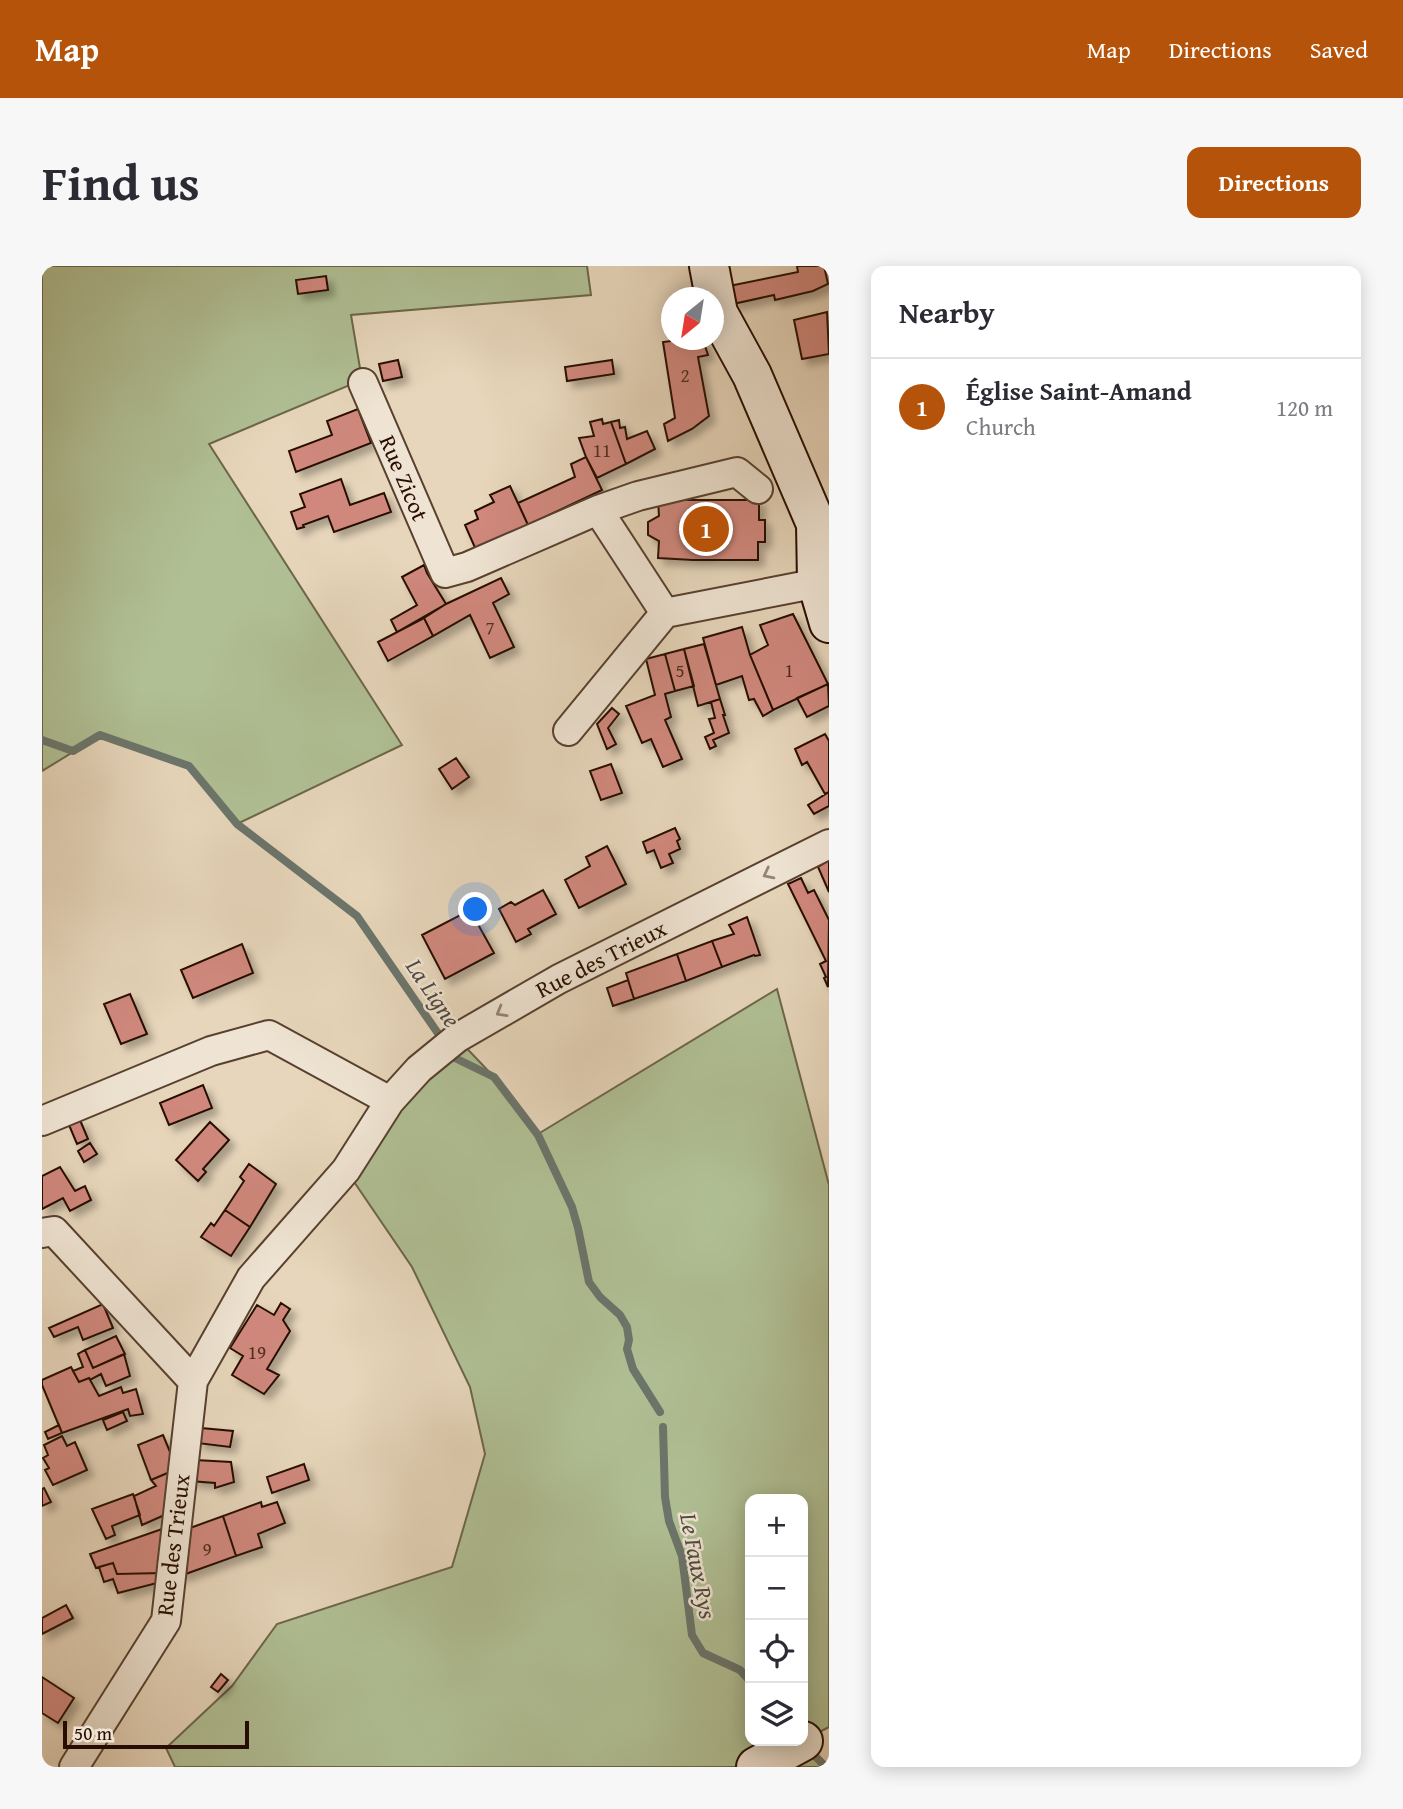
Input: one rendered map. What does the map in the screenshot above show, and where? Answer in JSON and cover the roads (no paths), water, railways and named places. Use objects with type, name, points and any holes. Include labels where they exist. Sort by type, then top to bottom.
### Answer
[{"type":"street","points":[[709,266],[718,313],[752,374],[816,524],[829,623]]},
{"type":"street","name":"Rue Zicot","points":[[363,383],[445,573],[467,567],[598,510]]},
{"type":"street","points":[[665,613],[598,510],[638,496],[737,472],[758,489]]},
{"type":"street","points":[[568,731],[665,613],[823,581]]},
{"type":"street","name":"Rue des Trieux","points":[[74,1767],[166,1621],[193,1381],[251,1278],[346,1170],[390,1101],[419,1069],[457,1038],[559,979],[829,844]]},
{"type":"street","points":[[42,1121],[211,1051],[269,1035],[390,1101]]},
{"type":"street","points":[[42,1233],[54,1231],[193,1381]]},
{"type":"street","points":[[808,1738],[829,1727]]},
{"type":"street","points":[[756,1767],[794,1746]]},
{"type":"waterway","name":"La Ligne","points":[[42,740],[73,751],[100,735],[189,766],[237,824],[357,916],[455,1058],[494,1077],[538,1135],[572,1207],[589,1282],[600,1297],[620,1315],[627,1327],[627,1349],[633,1369],[660,1412]]},
{"type":"waterway","name":"Le Faux Rys","points":[[663,1427],[665,1497],[669,1521],[682,1556],[692,1635],[703,1653],[740,1670],[745,1676]]},
{"type":"waterway","name":"Le Faux Rys","points":[[816,1757],[826,1767]]},
{"type":"place","name":"Église Saint-Amand","points":[[706,529]]}]
